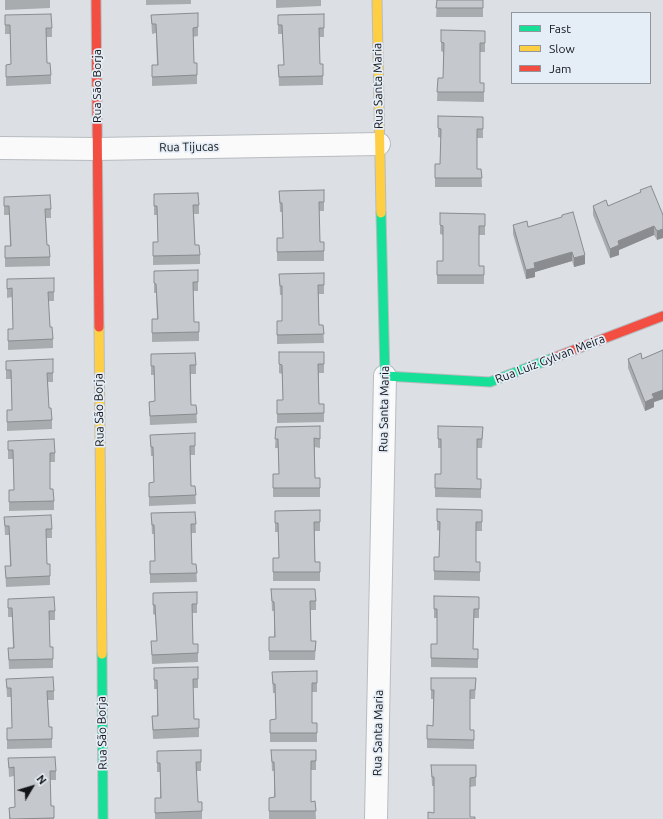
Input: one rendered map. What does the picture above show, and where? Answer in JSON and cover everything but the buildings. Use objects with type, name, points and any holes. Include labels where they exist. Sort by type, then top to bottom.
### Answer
[{"type":"street","name":"Rua São Borja","points":[[96,0],[103,819]]},
{"type":"street","name":"Rua Santa Maria","points":[[376,819],[385,376],[377,0]]},
{"type":"street","name":"Rua Tijucas","points":[[0,148],[97,149],[379,144]]},
{"type":"street","name":"Rua Luiz Gylvan Meira","points":[[385,376],[490,382],[663,316]]},
{"type":"traffic: fast","points":[[381,213],[385,376],[490,382],[553,358]]},
{"type":"traffic: fast","points":[[102,654],[103,819]]},
{"type":"traffic: slow","points":[[377,0],[381,213]]},
{"type":"traffic: slow","points":[[99,327],[102,654]]},
{"type":"traffic: jam","points":[[96,0],[99,327]]},
{"type":"traffic: jam","points":[[553,358],[663,316]]}]
